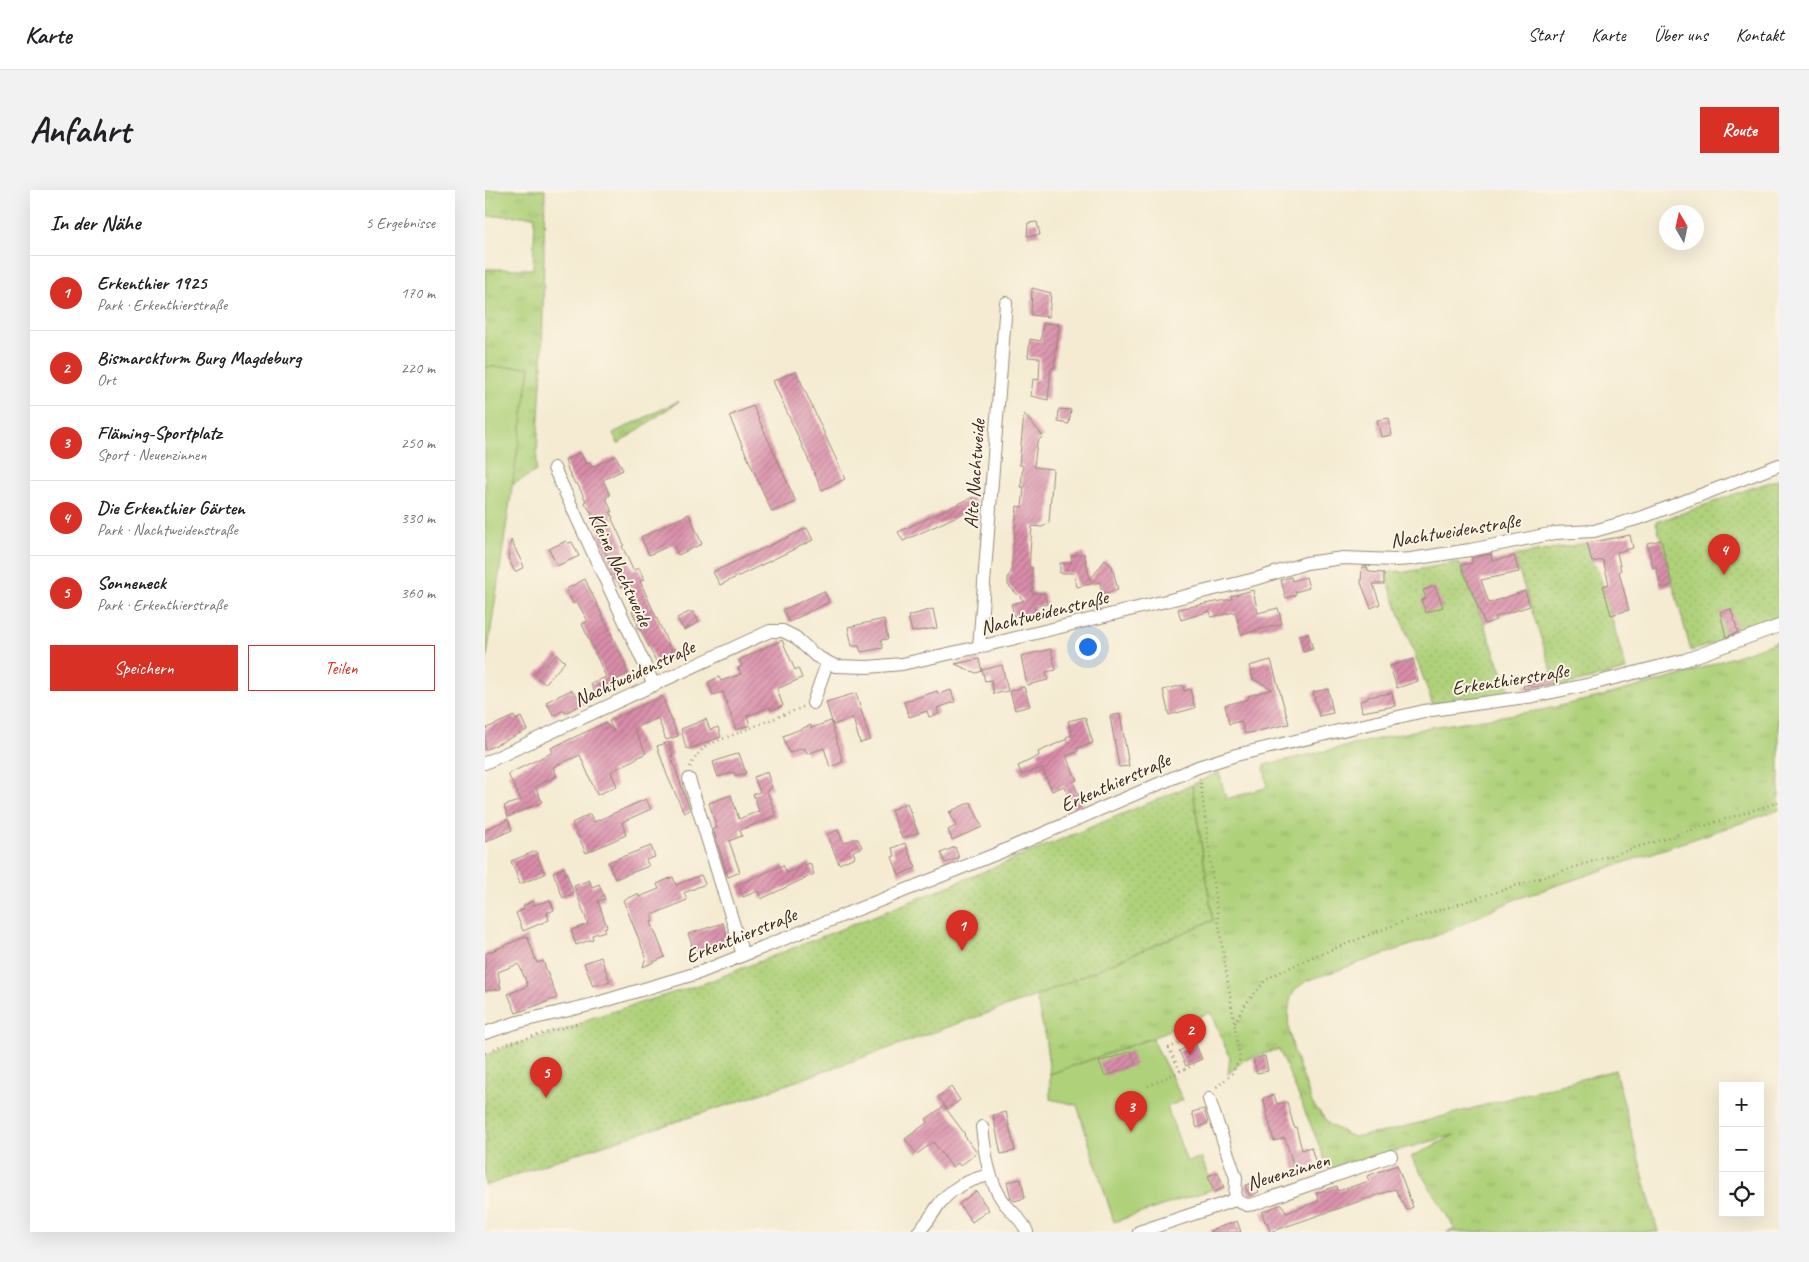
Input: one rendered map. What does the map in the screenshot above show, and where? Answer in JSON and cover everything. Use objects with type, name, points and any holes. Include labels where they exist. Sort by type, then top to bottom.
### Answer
[{"type":"street","name":"Alte Nachtweide","points":[[979,647],[1006,303]]},
{"type":"street","name":"Nachtweidenstraße","points":[[485,763],[770,632],[783,632],[795,637],[816,656],[835,666],[845,668],[902,664],[979,647],[1259,578],[1305,562],[1343,558],[1411,559],[1470,550],[1555,533],[1594,531],[1643,518],[1779,465]]},
{"type":"street","name":"Kleine Nachtweide","points":[[554,468],[654,685]]},
{"type":"street","name":"Erkenthierstraße","points":[[485,1033],[518,1022],[581,1008],[672,981],[743,955],[995,854],[1198,766],[1257,749],[1424,712],[1534,696],[1591,684],[1685,660],[1779,626]]},
{"type":"street","points":[[813,703],[827,663]]},
{"type":"street","points":[[689,779],[743,955]]},
{"type":"street","points":[[1209,1099],[1236,1178],[1235,1200]]},
{"type":"street","points":[[982,1127],[990,1175],[1003,1201],[1018,1217],[1027,1232]]},
{"type":"street","name":"Neuenzinnen","points":[[1139,1232],[1235,1200],[1247,1205],[1255,1204],[1391,1156]]},
{"type":"street","points":[[918,1232],[951,1191],[967,1182],[990,1175]]},
{"type":"path","points":[[689,779],[690,767],[697,755],[710,744],[813,703]]},
{"type":"path","points":[[1198,766],[1240,1059],[1231,1075],[1211,1091],[1209,1099]]},
{"type":"path","points":[[1235,1023],[1245,1006],[1266,980],[1308,959],[1399,923],[1779,802]]},
{"type":"path","points":[[485,1053],[502,1045],[580,1023],[581,1008]]},
{"type":"path","points":[[1180,1072],[1169,1048],[1196,1035]]},
{"type":"path","points":[[1148,1086],[1194,1065]]},
{"type":"green space","points":[[485,190],[545,190],[542,365],[536,471],[512,485],[530,367],[485,367],[485,269],[533,269],[535,216],[485,216]]},
{"type":"green space","points":[[485,367],[530,367],[485,669]]},
{"type":"green space","points":[[679,401],[618,444],[613,433]]},
{"type":"green space","points":[[1779,479],[1779,621],[1691,651],[1656,522]]},
{"type":"green space","points":[[1587,543],[1592,562],[1597,568],[1603,586],[1626,670],[1557,687],[1514,556]]},
{"type":"green space","points":[[1458,562],[1458,565],[1461,565],[1510,694],[1432,704],[1386,573],[1400,571],[1401,573]]},
{"type":"green space","points":[[1779,641],[1779,810],[1514,900],[1434,937],[1306,981],[1296,989],[1291,997],[1288,1014],[1289,1031],[1294,1052],[1312,1103],[1330,1125],[1353,1137],[1385,1132],[1615,1070],[1658,1232],[1447,1232],[1455,1229],[1411,1157],[1454,1135],[1329,1169],[1279,1049],[1244,1060],[1228,1074],[1230,1058],[1210,1012],[1152,1038],[1050,1074],[1045,1036],[1036,996],[1213,920],[1192,785],[1219,772],[1226,799],[1265,788],[1267,785],[1264,765],[1431,727],[1542,710],[1599,697],[1679,676]]},
{"type":"green space","points":[[1192,785],[1213,920],[1036,996],[737,1102],[557,1160],[485,1186],[485,1056],[506,1047],[583,1024],[585,1020],[705,983],[932,893]]},
{"type":"green space","points":[[1152,1038],[1183,1100],[1167,1107],[1187,1162],[1201,1157],[1213,1189],[1114,1222],[1077,1105],[1050,1099],[1050,1074]]},
{"type":"building","points":[[1037,222],[1040,235],[1027,236],[1028,223]]},
{"type":"building","points":[[1032,288],[1051,293],[1049,317],[1031,315]]},
{"type":"building","points":[[1043,323],[1059,324],[1054,368],[1051,368],[1048,400],[1031,396],[1033,379],[1039,380],[1040,358],[1028,357],[1030,339],[1041,341]]},
{"type":"building","points":[[796,371],[845,479],[822,490],[773,381]]},
{"type":"building","points":[[753,406],[796,502],[772,512],[729,416]]},
{"type":"building","points":[[1059,409],[1071,410],[1069,424],[1058,422]]},
{"type":"building","points":[[1024,414],[1043,436],[1037,442],[1034,467],[1053,469],[1049,523],[1042,527],[1032,526],[1029,567],[1032,567],[1032,593],[1044,593],[1047,604],[1034,607],[1037,618],[1023,621],[1014,616],[1011,604],[1024,601],[1008,585],[1008,576],[1011,573],[1017,506],[1022,507],[1024,487],[1021,487],[1023,465],[1019,465]]},
{"type":"building","points":[[1389,418],[1392,435],[1381,437],[1377,420]]},
{"type":"building","points":[[580,453],[587,464],[590,463],[592,467],[616,456],[623,470],[603,480],[610,495],[606,498],[612,512],[610,512],[612,519],[624,545],[622,546],[633,570],[639,568],[644,579],[640,581],[673,656],[657,663],[640,629],[636,627],[638,624],[632,611],[641,607],[630,584],[621,587],[597,534],[600,533],[591,512],[584,502],[586,501],[577,483],[575,484],[567,468],[565,460]]},
{"type":"building","points":[[973,497],[977,507],[903,541],[898,532]]},
{"type":"building","points":[[689,514],[702,544],[678,555],[673,544],[649,555],[641,537]]},
{"type":"building","points":[[807,528],[813,540],[720,585],[713,572]]},
{"type":"building","points":[[1630,535],[1633,548],[1617,552],[1621,571],[1619,572],[1629,610],[1611,615],[1603,586],[1609,584],[1603,560],[1592,562],[1587,543]]},
{"type":"building","points":[[511,540],[524,567],[515,572],[508,558]]},
{"type":"building","points":[[1661,540],[1672,585],[1661,588],[1656,567],[1653,568],[1647,543]]},
{"type":"building","points":[[566,541],[568,543],[572,542],[579,556],[557,566],[549,549]]},
{"type":"building","points":[[1084,553],[1090,580],[1105,560],[1112,566],[1118,590],[1102,594],[1100,582],[1077,587],[1074,573],[1060,573],[1060,563],[1072,563],[1071,556]]},
{"type":"building","points":[[1491,554],[1492,561],[1514,556],[1519,572],[1481,580],[1489,603],[1525,591],[1530,606],[1495,617],[1496,620],[1485,624],[1461,565],[1472,563],[1472,558]]},
{"type":"building","points":[[1362,567],[1367,567],[1369,572],[1384,573],[1384,584],[1373,584],[1380,604],[1371,608],[1361,583]]},
{"type":"building","points":[[1291,577],[1292,581],[1306,577],[1309,588],[1295,592],[1296,595],[1286,598],[1281,580]]},
{"type":"building","points":[[585,579],[624,661],[628,674],[610,682],[614,690],[597,697],[591,684],[606,677],[582,624],[588,621],[577,602],[573,604],[566,589]]},
{"type":"building","points":[[1435,586],[1443,607],[1426,613],[1421,600],[1426,598],[1423,590]]},
{"type":"building","points":[[1253,590],[1258,613],[1278,608],[1282,624],[1241,634],[1235,612],[1211,617],[1210,611],[1181,620],[1178,609],[1232,599],[1231,596]]},
{"type":"building","points":[[824,591],[829,602],[789,622],[783,610]]},
{"type":"building","points":[[933,609],[937,628],[912,632],[908,616]]},
{"type":"building","points":[[1731,609],[1738,632],[1726,637],[1720,612]]},
{"type":"building","points":[[693,612],[699,622],[684,630],[677,618]]},
{"type":"building","points":[[884,619],[888,639],[881,640],[883,648],[861,652],[859,646],[852,646],[848,627]]},
{"type":"building","points":[[1308,633],[1313,649],[1303,652],[1299,635]]},
{"type":"building","points":[[782,640],[795,670],[798,668],[802,678],[777,689],[783,706],[771,710],[770,707],[747,716],[750,725],[736,730],[723,692],[713,695],[708,682],[719,677],[721,681],[741,674],[738,668],[742,666],[739,660]]},
{"type":"building","points":[[1051,649],[1056,670],[1046,672],[1048,680],[1027,685],[1021,656]]},
{"type":"building","points":[[557,654],[565,662],[545,684],[535,675]]},
{"type":"building","points":[[979,659],[982,671],[976,673],[955,664]]},
{"type":"building","points":[[1413,659],[1418,681],[1397,688],[1390,666]]},
{"type":"building","points":[[1271,660],[1289,724],[1245,734],[1241,721],[1229,724],[1225,705],[1249,699],[1248,696],[1272,689],[1253,679],[1249,666]]},
{"type":"building","points":[[1002,665],[1008,691],[994,694],[991,680],[985,681],[982,670]]},
{"type":"building","points":[[1546,673],[1547,678],[1554,676],[1556,683],[1524,689],[1523,686],[1534,683],[1532,678]]},
{"type":"building","points":[[1183,685],[1184,691],[1190,689],[1195,708],[1169,715],[1163,690]]},
{"type":"building","points":[[1024,687],[1030,706],[1015,710],[1010,691]]},
{"type":"building","points":[[1328,689],[1333,713],[1319,716],[1313,692]]},
{"type":"building","points":[[571,690],[585,703],[565,713],[564,710],[554,716],[546,702]]},
{"type":"building","points":[[951,690],[955,702],[937,708],[939,714],[929,717],[927,711],[909,717],[904,702],[937,691],[938,694]]},
{"type":"building","points":[[856,693],[870,740],[860,743],[853,718],[833,725],[826,702]]},
{"type":"building","points":[[1392,693],[1395,706],[1362,712],[1360,701],[1368,699],[1368,697]]},
{"type":"building","points":[[662,696],[678,736],[666,740],[658,718],[634,728],[646,753],[611,772],[617,786],[597,795],[580,755],[553,767],[557,776],[535,786],[542,802],[508,817],[504,806],[521,800],[508,774],[553,752],[551,748],[605,723],[614,732],[609,721]]},
{"type":"building","points":[[1120,714],[1129,766],[1119,767],[1110,716]]},
{"type":"building","points":[[514,716],[516,720],[521,717],[527,730],[485,750],[485,729]]},
{"type":"building","points":[[1085,717],[1093,743],[1077,748],[1078,752],[1066,756],[1077,780],[1073,782],[1083,805],[1074,809],[1064,786],[1052,791],[1042,768],[1022,775],[1018,766],[1039,756],[1038,752],[1067,739],[1066,737],[1072,735],[1068,721]]},
{"type":"building","points":[[706,719],[710,730],[718,727],[721,737],[689,749],[686,748],[681,729]]},
{"type":"building","points":[[831,721],[843,762],[830,767],[824,748],[807,754],[804,748],[789,753],[783,736],[811,725],[811,728]]},
{"type":"building","points":[[669,742],[673,756],[671,756],[690,810],[684,813],[667,775],[657,746]]},
{"type":"building","points":[[739,753],[746,773],[735,776],[734,772],[718,777],[713,762]]},
{"type":"building","points":[[767,772],[772,788],[767,790],[776,816],[740,830],[742,836],[729,841],[740,872],[728,877],[713,829],[717,828],[709,803],[731,795],[739,819],[759,811],[753,794],[760,792],[754,777]]},
{"type":"building","points":[[646,799],[651,809],[622,822],[626,835],[586,853],[572,823],[590,814],[594,822]]},
{"type":"building","points":[[971,802],[982,827],[952,840],[948,830],[956,826],[949,811],[952,813],[951,811]]},
{"type":"building","points":[[907,803],[918,833],[902,838],[891,810]]},
{"type":"building","points":[[508,819],[512,830],[485,842],[485,830]]},
{"type":"building","points":[[838,830],[844,843],[858,839],[862,847],[853,851],[855,857],[839,864],[827,835]]},
{"type":"building","points":[[905,843],[916,868],[899,875],[892,857],[895,856],[892,848]]},
{"type":"building","points":[[651,846],[655,857],[646,860],[649,866],[615,879],[608,862]]},
{"type":"building","points":[[955,847],[959,858],[945,863],[941,853]]},
{"type":"building","points":[[536,851],[545,874],[520,884],[511,861]]},
{"type":"building","points":[[810,863],[814,874],[761,899],[758,891],[743,897],[738,885],[783,865],[787,873]]},
{"type":"building","points":[[564,867],[574,893],[563,898],[553,872]]},
{"type":"building","points":[[701,875],[705,884],[684,893],[687,900],[652,915],[654,921],[651,922],[665,957],[643,967],[646,957],[623,900],[638,894],[639,897],[659,889],[657,884],[673,877],[676,885]]},
{"type":"building","points":[[589,880],[592,887],[599,884],[605,899],[598,901],[607,927],[604,928],[605,931],[592,935],[593,939],[576,945],[571,930],[588,924],[574,886]]},
{"type":"building","points":[[550,900],[554,910],[547,913],[549,920],[523,931],[516,913],[524,909],[523,906],[532,901],[534,905]]},
{"type":"building","points":[[723,923],[728,939],[720,942],[721,944],[699,952],[690,948],[692,944],[688,934]]},
{"type":"building","points":[[527,936],[537,963],[543,961],[557,998],[516,1013],[508,994],[528,986],[520,967],[518,964],[498,972],[501,989],[485,991],[485,954]]},
{"type":"building","points":[[601,957],[610,982],[593,986],[584,963]]},
{"type":"building","points":[[1195,1043],[1202,1059],[1186,1066],[1179,1051]]},
{"type":"building","points":[[1131,1051],[1136,1065],[1105,1076],[1099,1062]]},
{"type":"building","points":[[1265,1056],[1268,1071],[1257,1073],[1253,1059]]},
{"type":"building","points":[[951,1087],[960,1100],[948,1109],[938,1097]]},
{"type":"building","points":[[1274,1095],[1277,1104],[1287,1102],[1302,1150],[1311,1147],[1316,1164],[1295,1171],[1285,1138],[1274,1141],[1263,1098]]},
{"type":"building","points":[[944,1106],[977,1153],[960,1166],[958,1163],[952,1167],[933,1142],[917,1154],[905,1139],[928,1122],[926,1119]]},
{"type":"building","points":[[1204,1109],[1208,1123],[1197,1128],[1192,1112]]},
{"type":"building","points":[[1006,1112],[1015,1151],[1001,1154],[993,1115]]},
{"type":"building","points":[[1397,1165],[1413,1207],[1407,1210],[1395,1189],[1270,1232],[1267,1222],[1265,1222],[1262,1212],[1282,1204],[1286,1213],[1319,1201],[1316,1193],[1337,1186],[1338,1191],[1369,1181],[1367,1176]]},
{"type":"building","points":[[1218,1172],[1224,1188],[1214,1192],[1208,1176]]},
{"type":"building","points":[[1021,1179],[1025,1198],[1014,1201],[1011,1198],[1007,1182]]},
{"type":"building","points":[[1255,1181],[1259,1192],[1250,1196],[1245,1186]]},
{"type":"building","points":[[976,1191],[989,1210],[972,1222],[959,1204]]},
{"type":"building","points":[[1237,1221],[1241,1232],[1209,1231]]},
{"type":"place","name":"Die Erkenthier Gärten","points":[[1724,575]]},
{"type":"place","name":"Erkenthier 1925","points":[[962,951]]},
{"type":"place","name":"Bismarckturm Burg Magdeburg","points":[[1190,1055]]},
{"type":"place","name":"Sonneneck","points":[[546,1098]]},
{"type":"place","name":"Fläming-Sportplatz","points":[[1131,1132]]}]
